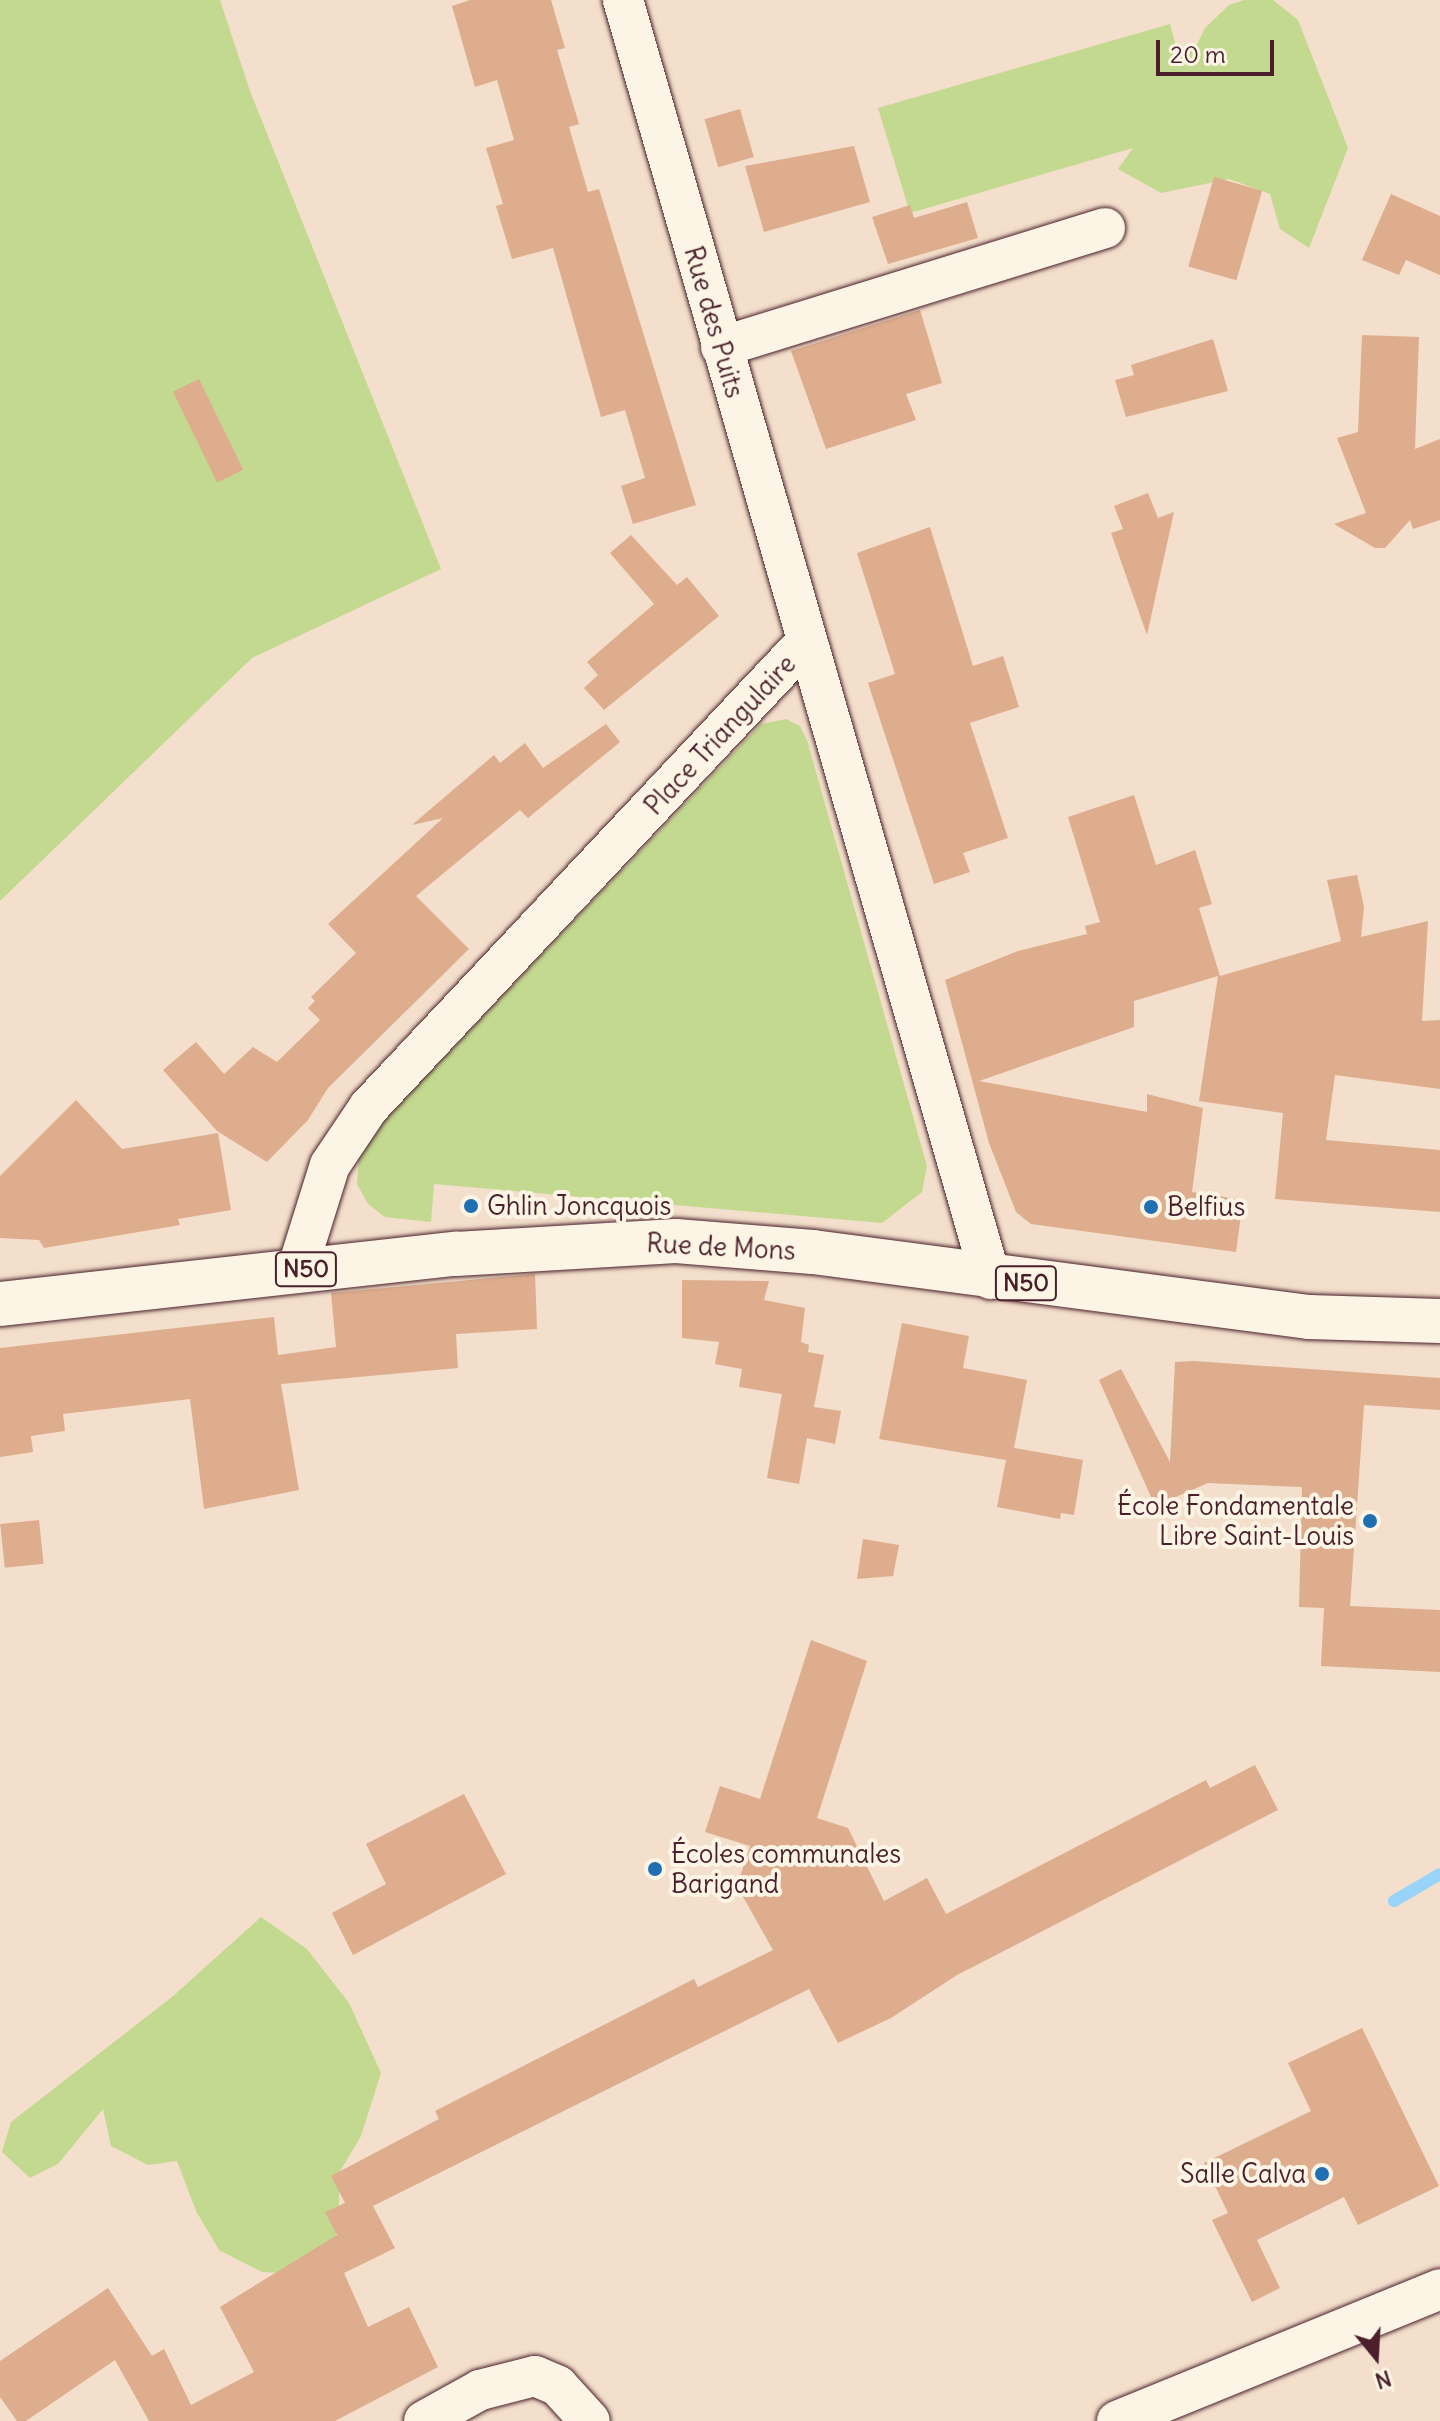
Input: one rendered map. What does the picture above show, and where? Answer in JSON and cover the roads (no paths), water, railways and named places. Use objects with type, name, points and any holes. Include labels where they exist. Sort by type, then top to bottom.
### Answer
[{"type":"main road","name":"Rue de Mons","points":[[0,1304],[297,1270],[676,1241],[813,1252],[991,1279],[1309,1317],[1440,1321]]},
{"type":"street","name":"Rue des Puits","points":[[623,0],[805,643]]},
{"type":"street","points":[[721,347],[1105,228]]},
{"type":"street","name":"Place Triangulaire","points":[[297,1270],[330,1165],[369,1107],[805,643]]},
{"type":"street","name":"Place Triangulaire","points":[[805,643],[991,1279]]},
{"type":"street","points":[[1117,2421],[1440,2289]]},
{"type":"street","points":[[424,2421],[480,2390],[535,2376],[558,2386],[590,2421]]},
{"type":"waterway","points":[[1394,1901],[1440,1874]]},
{"type":"place","name":"Ghlin Joncquois","points":[[471,1206]]},
{"type":"place","name":"Belfius","points":[[1151,1207]]},
{"type":"place","name":"École Fondamentale Libre Saint-Louis","points":[[1370,1521]]},
{"type":"place","name":"Écoles communales Barigand","points":[[655,1869]]},
{"type":"place","name":"Salle Calva","points":[[1322,2174]]}]
